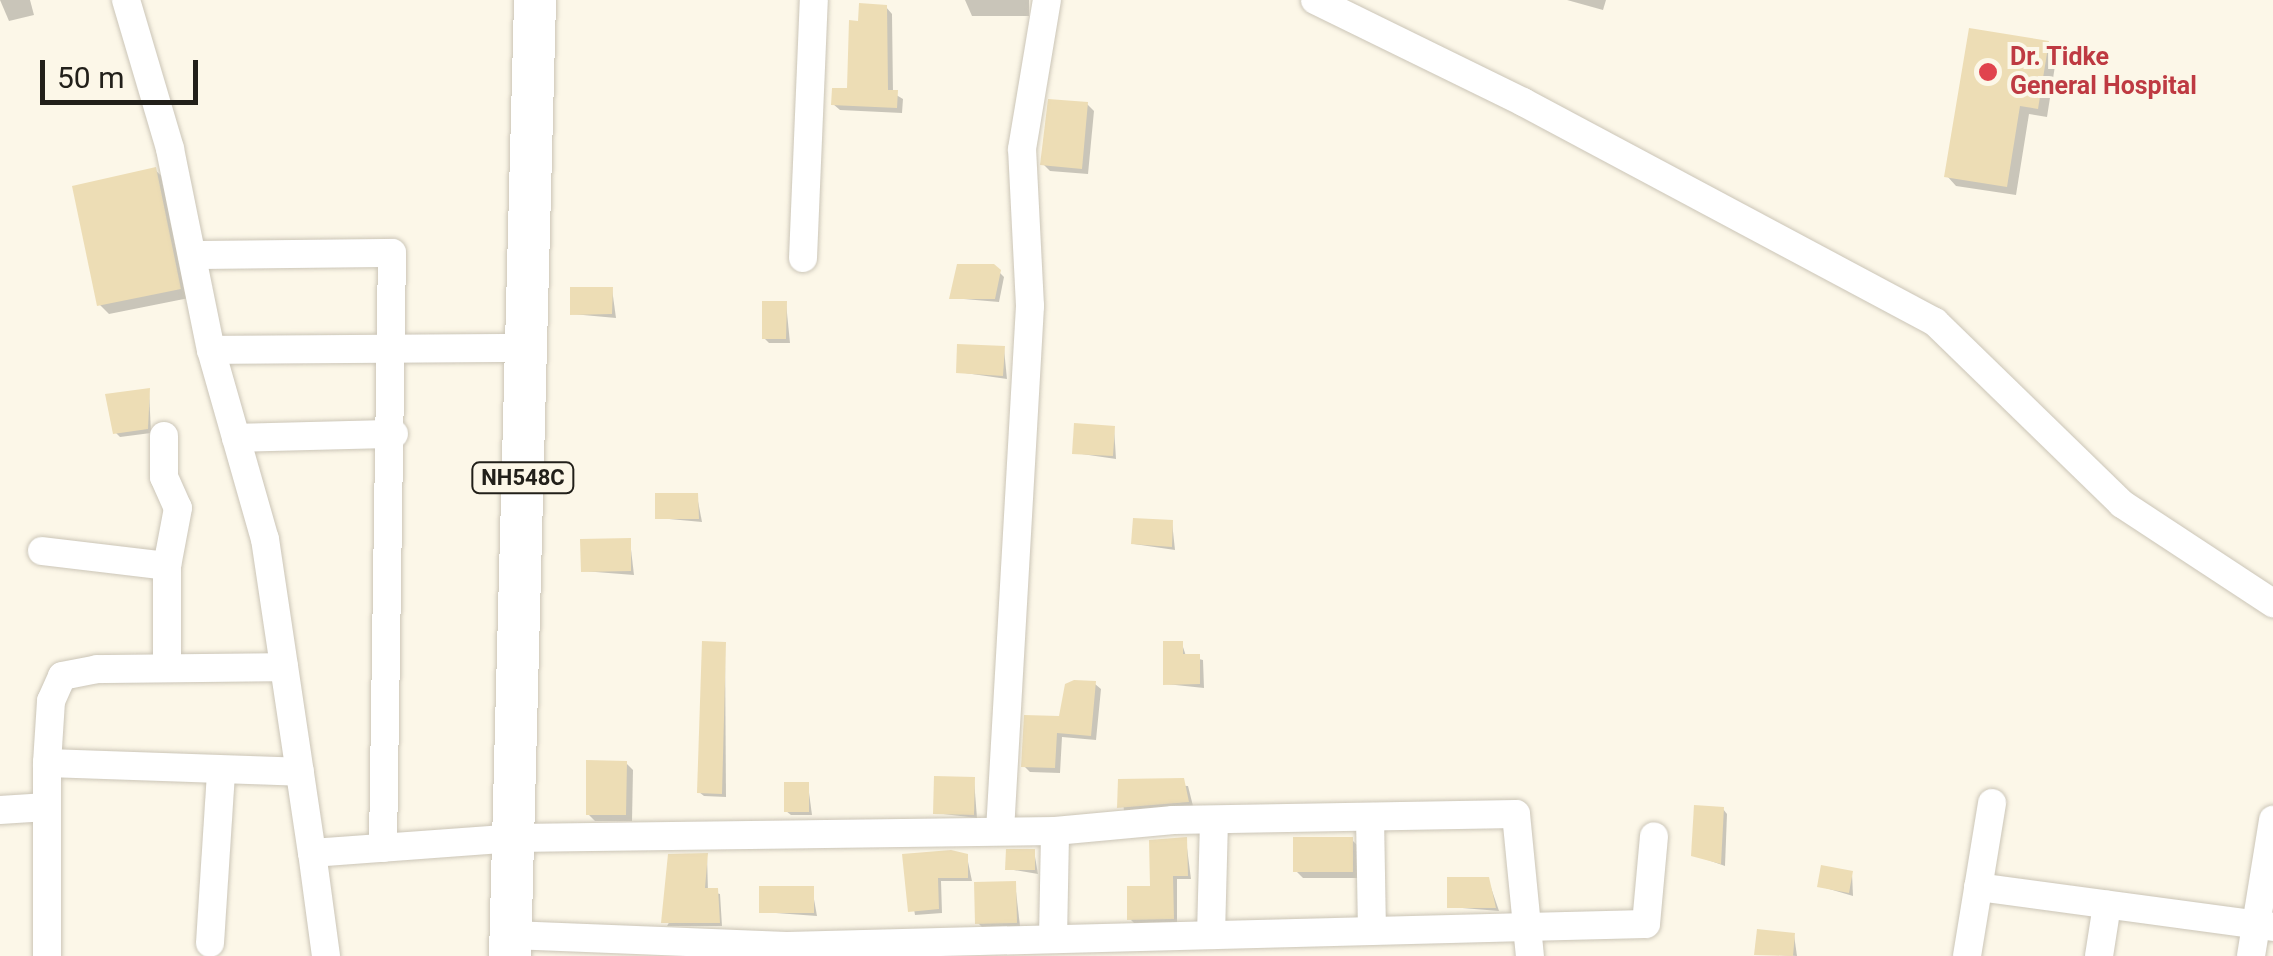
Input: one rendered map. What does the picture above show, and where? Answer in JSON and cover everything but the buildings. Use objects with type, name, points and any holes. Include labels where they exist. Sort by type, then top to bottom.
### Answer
[{"type":"highway","name":"NH548C","points":[[511,946],[535,0]]},
{"type":"street","points":[[126,0],[170,149],[211,350],[266,539],[326,956]]},
{"type":"street","points":[[803,258],[814,0]]},
{"type":"street","points":[[1000,832],[1030,306],[1022,150],[1047,0]]},
{"type":"street","points":[[1314,0],[1523,102],[1935,322],[2122,504],[2273,603]]},
{"type":"street","points":[[192,255],[392,253],[396,348],[384,848]]},
{"type":"street","points":[[211,350],[526,348]]},
{"type":"street","points":[[236,438],[394,434]]},
{"type":"street","points":[[164,436],[164,477],[178,508],[167,566],[168,668]]},
{"type":"street","points":[[42,551],[167,566]]},
{"type":"street","points":[[47,956],[46,763],[51,701],[62,676],[168,668],[284,667]]},
{"type":"street","points":[[46,763],[300,772]]},
{"type":"street","points":[[210,943],[221,772]]},
{"type":"street","points":[[1967,956],[1992,803]]},
{"type":"street","points":[[0,810],[46,807]]},
{"type":"street","points":[[312,853],[514,838],[1056,831],[1214,820],[1516,814],[1530,956]]},
{"type":"street","points":[[1370,818],[1372,930]]},
{"type":"street","points":[[1211,934],[1214,820]]},
{"type":"street","points":[[2251,956],[2264,926],[2273,820]]},
{"type":"street","points":[[1054,939],[1056,831]]},
{"type":"street","points":[[511,946],[787,946],[1646,924],[1654,836]]},
{"type":"street","points":[[1978,888],[2264,926]]},
{"type":"street","points":[[2099,956],[2107,904]]},
{"type":"place","name":"Dr. Tidke General Hospital","points":[[1988,72]]}]
